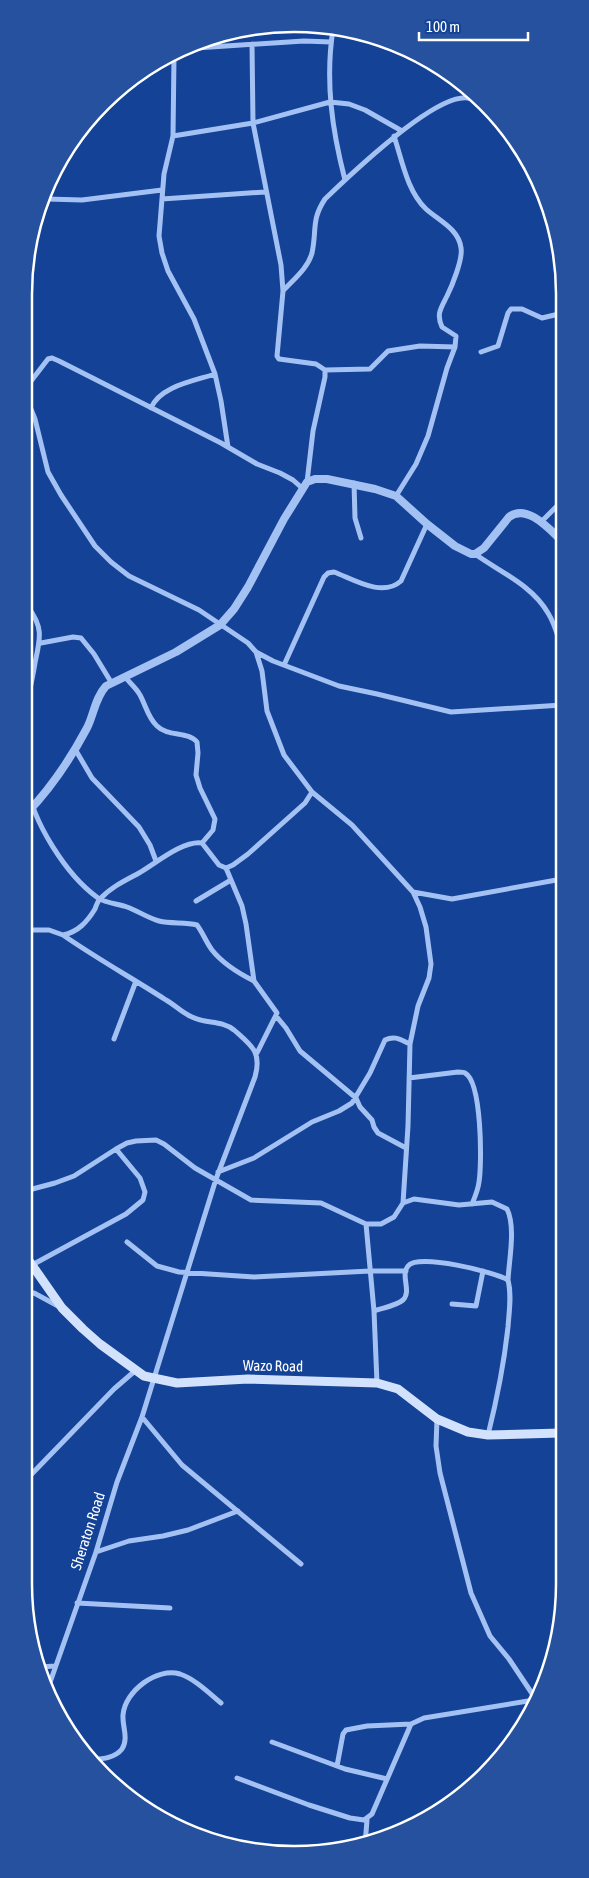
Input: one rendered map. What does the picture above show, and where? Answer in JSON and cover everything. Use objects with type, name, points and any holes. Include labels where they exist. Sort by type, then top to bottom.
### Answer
[{"type":"main road","name":"Wazo Road","points":[[32,1265],[62,1308],[100,1344],[144,1376],[177,1383],[248,1378],[377,1383],[398,1389],[437,1419],[458,1429],[488,1435],[556,1433]]},
{"type":"street","points":[[332,36],[330,102],[345,180]]},
{"type":"street","points":[[207,47],[318,40],[331,42]]},
{"type":"street","points":[[252,44],[252,123],[281,265],[283,290],[277,356],[279,359],[316,364],[325,370],[370,369],[388,352],[406,348],[455,347]]},
{"type":"street","points":[[174,63],[173,136],[162,190],[159,236],[168,271],[201,336],[215,374],[222,401],[228,447]]},
{"type":"street","points":[[283,290],[301,272],[312,254],[317,211],[325,199],[394,136],[434,108],[449,101],[467,98]]},
{"type":"street","points":[[173,136],[252,123],[330,102],[349,104],[365,110],[402,132]]},
{"type":"street","points":[[394,136],[416,198],[426,210],[453,231],[459,239],[462,248],[453,280],[438,311],[442,327],[456,336],[455,347],[447,368],[428,436],[416,464],[396,496]]},
{"type":"street","points":[[50,199],[82,200],[162,190]]},
{"type":"street","points":[[162,199],[265,192]]},
{"type":"street","points":[[482,352],[498,346],[508,312],[511,310],[522,309],[542,318],[556,315]]},
{"type":"street","points":[[32,380],[45,362],[52,358],[228,447],[257,464],[305,485]]},
{"type":"street","points":[[32,806],[75,749],[91,720],[101,691],[111,682],[176,652],[220,625],[248,587],[305,485],[325,370]]},
{"type":"street","points":[[150,408],[154,401],[168,390],[215,374]]},
{"type":"street","points":[[32,412],[48,472],[95,546],[129,576],[198,610],[248,643],[256,652],[262,670],[267,711],[284,755],[312,792],[352,825],[413,892],[426,927],[431,964],[429,978],[418,1006],[410,1044],[408,1126],[403,1202],[394,1217],[381,1224],[366,1224],[321,1203],[246,1199],[216,1179],[195,1168],[156,1140],[136,1141],[116,1149],[74,1176],[32,1189]]},
{"type":"street","points":[[305,485],[316,479],[327,478],[354,483],[396,496],[455,546],[475,554],[522,584],[548,612],[556,629]]},
{"type":"street","points":[[354,483],[355,518],[361,538]]},
{"type":"street","points":[[541,522],[556,507]]},
{"type":"street","points":[[475,554],[484,548],[514,514],[527,514],[541,522],[556,536]]},
{"type":"street","points":[[284,665],[324,577],[328,573],[334,572],[376,587],[390,588],[400,581],[427,524]]},
{"type":"street","points":[[32,613],[39,627],[40,643],[32,679]]},
{"type":"street","points":[[40,643],[73,636],[81,638],[94,654],[111,682]]},
{"type":"street","points":[[256,652],[339,686],[451,712],[556,705]]},
{"type":"street","points":[[63,935],[71,934],[84,923],[100,899],[126,879],[139,873],[156,861],[194,843],[202,843],[213,830],[215,819],[196,775],[197,742],[191,737],[168,733],[158,727],[149,716],[140,694],[125,677]]},
{"type":"street","points":[[75,749],[92,778],[139,826],[150,845],[156,861]]},
{"type":"street","points":[[226,868],[248,854],[305,803],[312,792]]},
{"type":"street","points":[[32,815],[54,849],[82,884],[100,899],[130,908],[159,921],[197,925],[212,949],[221,959],[237,973],[254,981]]},
{"type":"street","points":[[32,930],[49,930],[63,935],[189,1016],[200,1021],[227,1024],[257,1053],[276,1016],[276,1009],[254,981],[242,906],[226,868],[216,863],[202,843]]},
{"type":"street","points":[[196,901],[231,880]]},
{"type":"street","points":[[413,892],[452,899],[556,880]]},
{"type":"street","points":[[114,1039],[136,981]]},
{"type":"street","points":[[276,1016],[300,1051],[354,1100],[372,1120],[378,1133],[406,1148]]},
{"type":"street","points":[[218,1172],[254,1158],[312,1122],[339,1111],[354,1100],[385,1040],[390,1037],[397,1037],[410,1044]]},
{"type":"street","name":"Sheraton Road","points":[[50,1679],[96,1552],[108,1509],[142,1417],[218,1172],[255,1077],[258,1067],[257,1053]]},
{"type":"street","points":[[409,1078],[458,1072],[465,1072],[469,1076],[474,1086],[481,1128],[482,1160],[478,1188],[472,1204]]},
{"type":"street","points":[[32,1265],[67,1244],[126,1214],[143,1200],[145,1192],[140,1178],[116,1149]]},
{"type":"street","points":[[404,1189],[414,1198]]},
{"type":"street","points":[[403,1202],[414,1198],[459,1205],[495,1202],[509,1212],[511,1231],[508,1280],[510,1289],[505,1354],[500,1388],[488,1435]]},
{"type":"street","points":[[366,1224],[374,1311],[377,1383]]},
{"type":"street","points":[[126,1242],[157,1266],[167,1270],[188,1273],[254,1277],[406,1271]]},
{"type":"street","points":[[374,1311],[404,1298],[406,1271],[408,1265],[413,1263],[434,1262],[500,1275],[508,1280]]},
{"type":"street","points":[[452,1304],[476,1306],[483,1271]]},
{"type":"street","points":[[32,1293],[41,1296],[62,1308]]},
{"type":"street","points":[[32,1474],[114,1388],[136,1370]]},
{"type":"street","points":[[142,1417],[182,1465],[301,1564]]},
{"type":"street","points":[[437,1419],[436,1446],[440,1473],[471,1594],[490,1636],[509,1659],[531,1695]]},
{"type":"street","points":[[96,1552],[129,1541],[188,1530],[238,1511]]},
{"type":"street","points":[[78,1603],[170,1608]]},
{"type":"street","points":[[46,1667],[54,1666]]},
{"type":"street","points":[[100,1759],[112,1757],[122,1749],[125,1734],[123,1714],[130,1698],[142,1682],[167,1674],[178,1673],[189,1678],[221,1703]]},
{"type":"street","points":[[337,1766],[342,1736],[346,1730],[367,1726],[412,1724],[434,1716],[529,1700]]},
{"type":"street","points":[[366,1836],[367,1820],[379,1799],[412,1724]]},
{"type":"street","points":[[272,1742],[337,1766],[388,1779]]},
{"type":"street","points":[[236,1778],[350,1818],[367,1820]]}]
